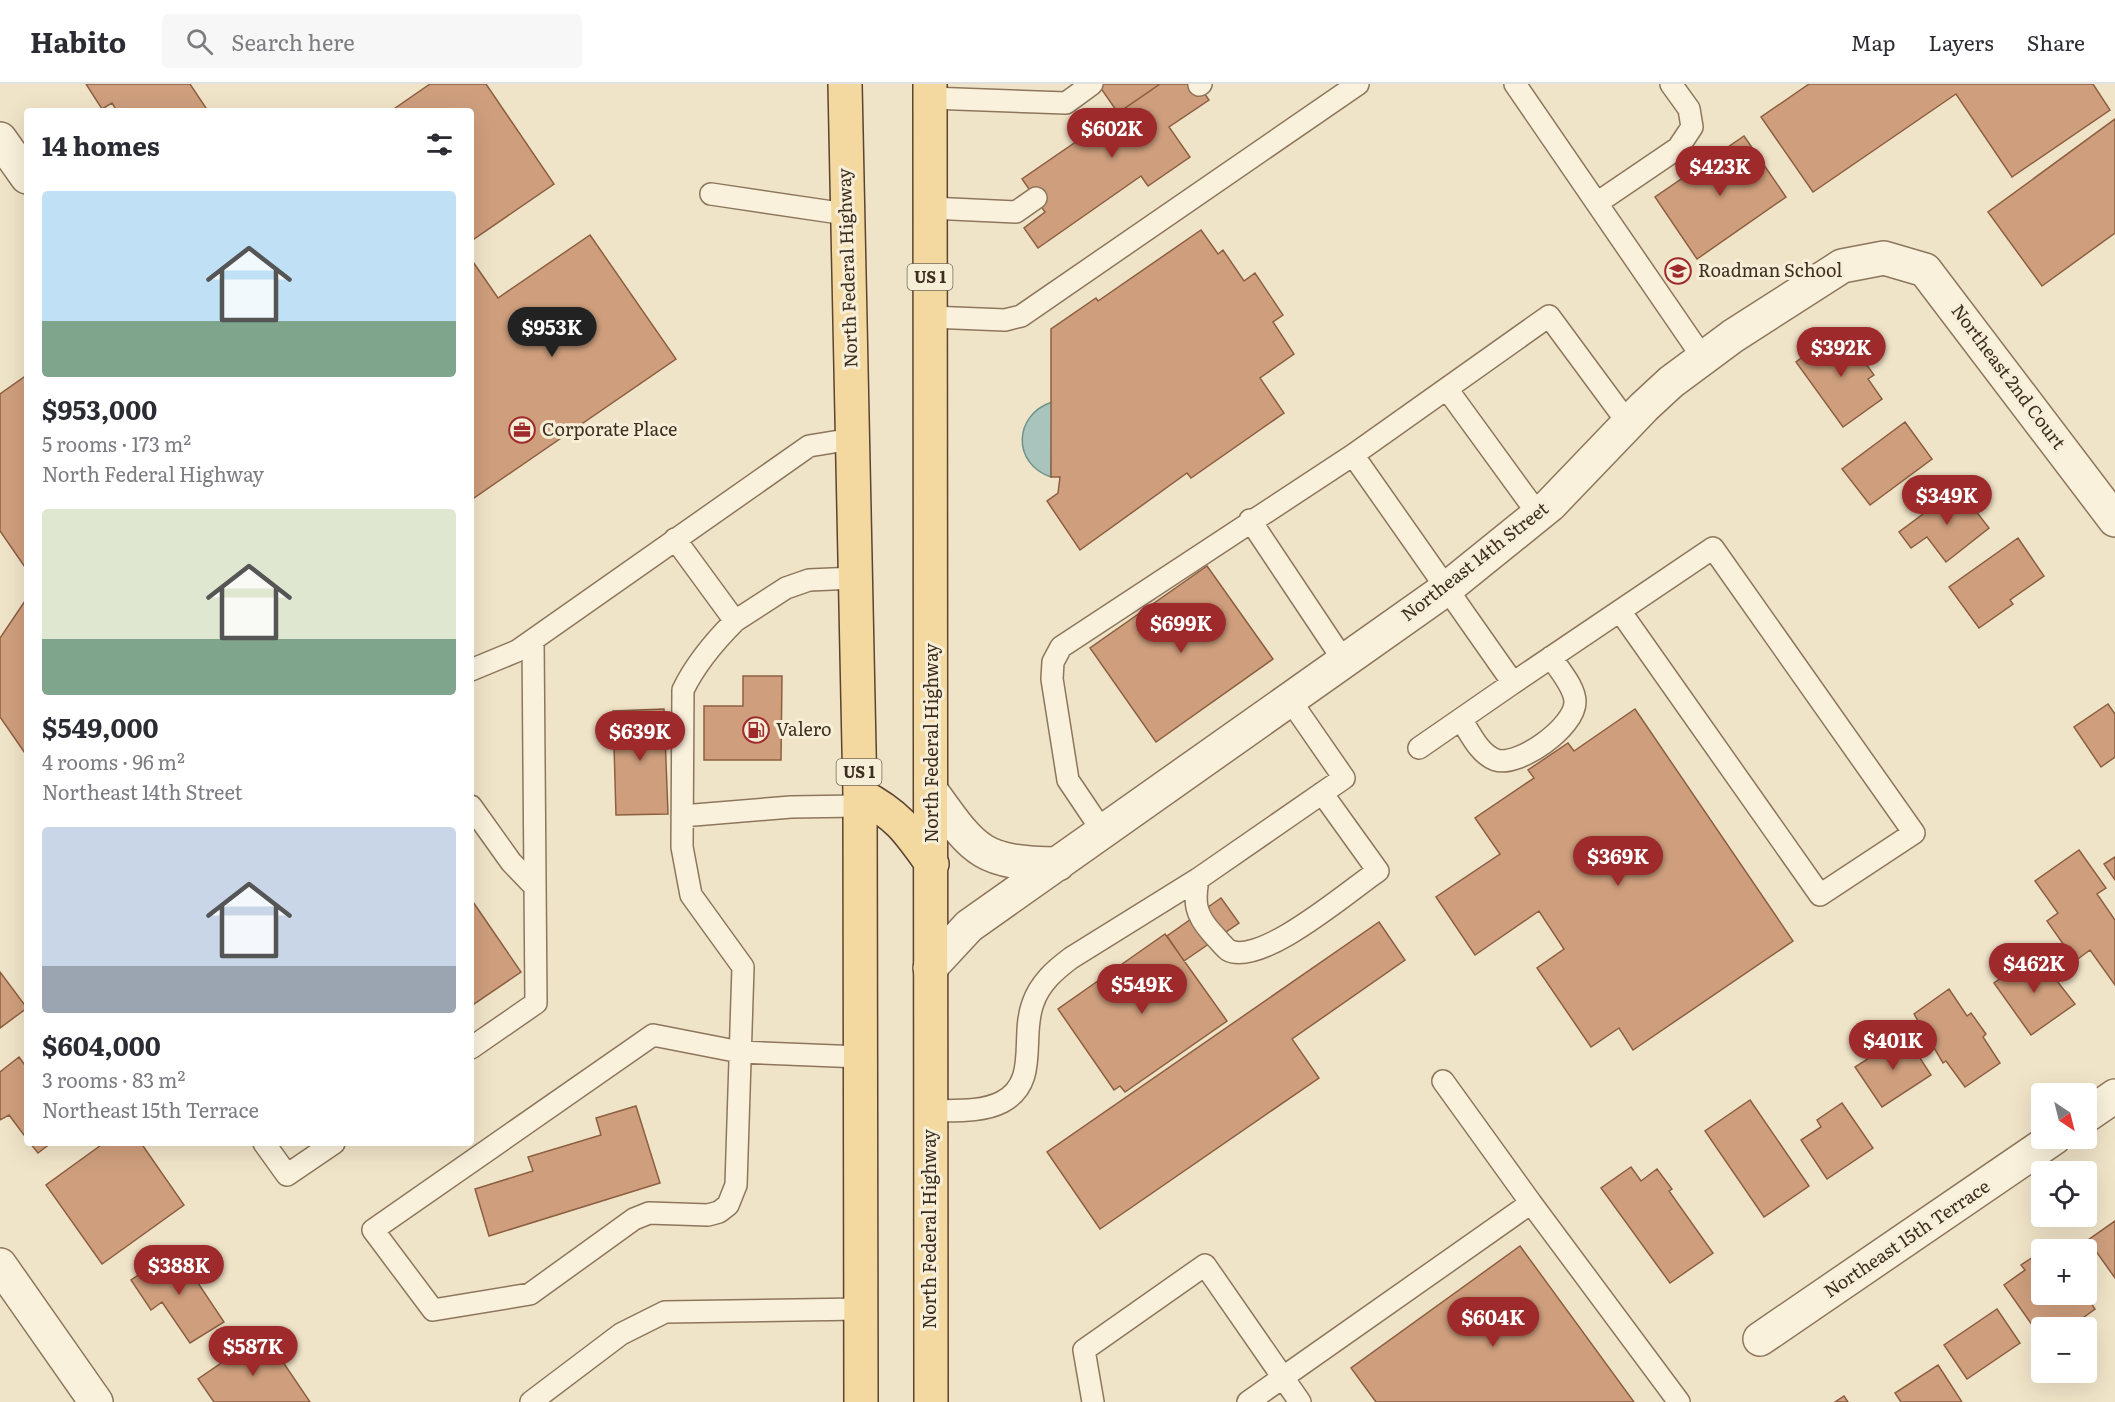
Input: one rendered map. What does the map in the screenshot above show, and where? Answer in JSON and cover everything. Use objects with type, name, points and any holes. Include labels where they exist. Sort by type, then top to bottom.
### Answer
[{"type":"main road","name":"North Federal Highway","points":[[845,84],[844,142],[859,800],[861,1402]]},
{"type":"main road","name":"North Federal Highway","points":[[930,91],[931,1402]]},
{"type":"main road","points":[[859,800],[888,810],[904,825],[932,864]]},
{"type":"street","points":[[0,139],[24,173]]},
{"type":"street","name":"Northeast 14th Street","points":[[930,968],[969,926],[1446,589],[1538,514],[1671,382],[1703,358],[1842,266],[1884,258]]},
{"type":"street","name":"Northeast 2nd Court","points":[[1884,258],[1925,270],[2115,520]]},
{"type":"street","points":[[932,792],[972,844],[985,853],[998,860],[1058,864]]},
{"type":"street","points":[[2097,1108],[2115,1096]]},
{"type":"street","name":"Northeast 15th Terrace","points":[[1760,1339],[2038,1149]]},
{"type":"street","points":[[0,1265],[96,1402]]},
{"type":"lane","points":[[930,91],[1063,93],[1092,84]]},
{"type":"lane","points":[[930,317],[1005,320],[1021,316],[1358,84]]},
{"type":"lane","points":[[1515,84],[1703,358]]},
{"type":"lane","points":[[1597,203],[1678,148],[1692,128],[1689,110],[1671,84]]},
{"type":"lane","points":[[711,194],[846,214]]},
{"type":"lane","points":[[930,208],[1016,212],[1036,198]]},
{"type":"lane","points":[[1103,832],[1068,780],[1052,679],[1053,662],[1061,646],[1250,520],[1353,455],[1549,316],[1628,423]]},
{"type":"lane","points":[[1447,389],[1538,514]]},
{"type":"lane","points":[[474,669],[517,651],[808,446],[852,439]]},
{"type":"lane","points":[[1353,455],[1513,683]]},
{"type":"lane","points":[[1250,520],[1344,661]]},
{"type":"lane","points":[[675,539],[735,621]]},
{"type":"lane","points":[[1419,748],[1551,657],[1713,548],[1914,833],[1820,895],[1620,611]]},
{"type":"lane","points":[[855,578],[809,580],[786,588],[735,621],[711,645],[683,690],[682,846],[691,895],[743,967],[740,1052],[736,1185],[728,1205],[719,1212],[708,1215],[650,1213],[614,1231],[530,1294],[433,1310],[373,1230],[653,1035],[740,1052],[860,1057]]},
{"type":"lane","points":[[474,1046],[536,1003],[533,639]]},
{"type":"lane","points":[[1461,719],[1485,753],[1494,760],[1506,762],[1520,758],[1561,730],[1573,712],[1575,701],[1572,691],[1551,657]]},
{"type":"lane","points":[[929,1111],[986,1107],[1002,1102],[1020,1088],[1028,1065],[1027,1032],[1032,1003],[1051,973],[1089,946],[1198,879],[1344,778],[1290,700]]},
{"type":"lane","points":[[1198,879],[1194,903],[1211,931],[1229,950],[1245,952],[1263,948],[1284,937],[1378,871],[1322,794]]},
{"type":"lane","points":[[682,816],[859,800]]},
{"type":"lane","points":[[474,810],[511,862],[534,886]]},
{"type":"lane","points":[[1443,1081],[1679,1402]]},
{"type":"lane","points":[[266,1146],[287,1175],[330,1146]]},
{"type":"lane","points":[[1248,1402],[1531,1203]]},
{"type":"lane","points":[[1093,1402],[1084,1350],[1205,1265],[1300,1402]]},
{"type":"lane","points":[[531,1402],[621,1334],[664,1312],[861,1309]]},
{"type":"water","points":[[1052,402],[1051,477],[1038,471],[1029,462],[1022,440],[1024,428],[1030,417],[1039,408]]},
{"type":"building","points":[[86,84],[190,84],[206,108],[115,108],[112,103],[101,108]]},
{"type":"building","points":[[430,84],[486,84],[554,184],[474,239],[474,108],[395,108]]},
{"type":"building","points":[[1098,84],[1160,84],[1118,113]]},
{"type":"building","points":[[1160,84],[1198,84],[1209,100],[1169,127],[1190,157],[1148,186],[1141,176],[1038,248],[1024,228],[1045,212],[1022,179]]},
{"type":"building","points":[[1809,84],[2093,84],[2110,110],[2012,177],[1956,94],[1813,192],[1761,117]]},
{"type":"building","points":[[2115,119],[2115,233],[2042,286],[1988,212]]},
{"type":"building","points":[[1744,136],[1786,197],[1697,259],[1655,197]]},
{"type":"building","points":[[1201,230],[1218,254],[1223,250],[1244,281],[1255,273],[1283,315],[1273,322],[1294,354],[1260,378],[1284,413],[1191,478],[1187,473],[1080,550],[1047,501],[1058,493],[1060,477],[1051,477],[1051,329],[1096,298],[1098,301]]},
{"type":"building","name":"Corporate Place","points":[[590,235],[676,359],[474,498],[474,263],[498,298]]},
{"type":"building","points":[[1841,329],[1874,375],[1868,379],[1882,399],[1843,427],[1796,362]]},
{"type":"building","points":[[24,377],[24,566],[0,531],[0,394]]},
{"type":"building","points":[[1905,422],[1932,459],[1870,505],[1842,469]]},
{"type":"building","points":[[1958,488],[1989,528],[1946,562],[1927,537],[1911,548],[1899,532]]},
{"type":"building","points":[[2018,538],[2044,576],[2010,600],[2013,604],[1979,628],[1949,587]]},
{"type":"building","points":[[1207,566],[1273,659],[1156,742],[1090,648]]},
{"type":"building","points":[[24,602],[24,752],[0,717],[0,638]]},
{"type":"building","points":[[743,676],[782,676],[781,760],[704,760],[704,706],[743,706]]},
{"type":"building","points":[[2108,704],[2115,714],[2115,757],[2101,767],[2074,727]]},
{"type":"building","points":[[664,709],[668,814],[616,815],[613,711]]},
{"type":"building","points":[[1635,709],[1793,941],[1633,1050],[1619,1028],[1591,1047],[1537,968],[1564,949],[1539,911],[1475,955],[1436,897],[1500,854],[1475,818],[1534,778],[1528,770],[1568,743],[1574,751]]},
{"type":"building","points":[[2079,850],[2106,888],[2097,894],[2115,920],[2115,985],[2090,950],[2075,961],[2047,921],[2058,913],[2035,881]]},
{"type":"building","points":[[2115,857],[2115,880],[2104,864]]},
{"type":"building","points":[[1221,898],[1239,923],[1184,961],[1167,936]]},
{"type":"building","points":[[474,903],[521,972],[474,1004]]},
{"type":"building","points":[[1379,922],[1405,960],[1292,1039],[1319,1078],[1100,1229],[1047,1152]]},
{"type":"building","points":[[1165,934],[1227,1021],[1125,1092],[1120,1086],[1114,1090],[1058,1009]]},
{"type":"building","points":[[2036,954],[2075,1004],[2031,1035],[1994,983]]},
{"type":"building","points":[[0,972],[24,1004],[24,1010],[0,1028]]},
{"type":"building","points":[[1949,989],[1967,1016],[1971,1013],[1986,1034],[1983,1037],[2000,1063],[1965,1087],[1946,1061],[1943,1063],[1914,1014]]},
{"type":"building","points":[[1905,1035],[1931,1075],[1882,1107],[1855,1067]]},
{"type":"building","points":[[19,1057],[24,1064],[24,1135],[9,1115],[0,1120],[0,1072]]},
{"type":"building","points":[[1750,1100],[1809,1186],[1764,1217],[1705,1131]]},
{"type":"building","points":[[1842,1103],[1873,1148],[1827,1179],[1801,1140],[1821,1127],[1817,1120]]},
{"type":"building","points":[[636,1106],[660,1183],[489,1236],[475,1189],[533,1171],[528,1157],[601,1135],[596,1118]]},
{"type":"building","points":[[32,1146],[47,1146],[38,1153]]},
{"type":"building","points":[[100,1146],[143,1146],[184,1205],[102,1264],[46,1185]]},
{"type":"building","points":[[1631,1167],[1641,1181],[1657,1169],[1672,1189],[1669,1191],[1713,1253],[1670,1283],[1601,1188]]},
{"type":"building","points":[[2115,1221],[2115,1278],[2097,1253],[2097,1239],[2089,1239]]},
{"type":"building","points":[[1520,1246],[1634,1402],[1376,1402],[1351,1368]]},
{"type":"building","points":[[176,1250],[224,1322],[190,1343],[162,1302],[151,1310],[131,1280]]},
{"type":"building","points":[[2031,1258],[2031,1305],[2092,1305],[2095,1309],[2084,1317],[2031,1317],[2031,1323],[2004,1285],[2025,1270],[2021,1265]]},
{"type":"building","points":[[1997,1309],[2020,1343],[1967,1379],[1944,1345]]},
{"type":"building","points":[[264,1334],[310,1402],[214,1402],[198,1379]]},
{"type":"building","points":[[1938,1365],[1962,1402],[1901,1402],[1895,1393]]},
{"type":"building","points":[[1844,1396],[1848,1402],[1835,1402]]},
{"type":"place","name":"Roadman School","points":[[1678,271]]},
{"type":"place","name":"Corporate Place","points":[[522,430]]},
{"type":"place","name":"Valero","points":[[756,730]]}]
